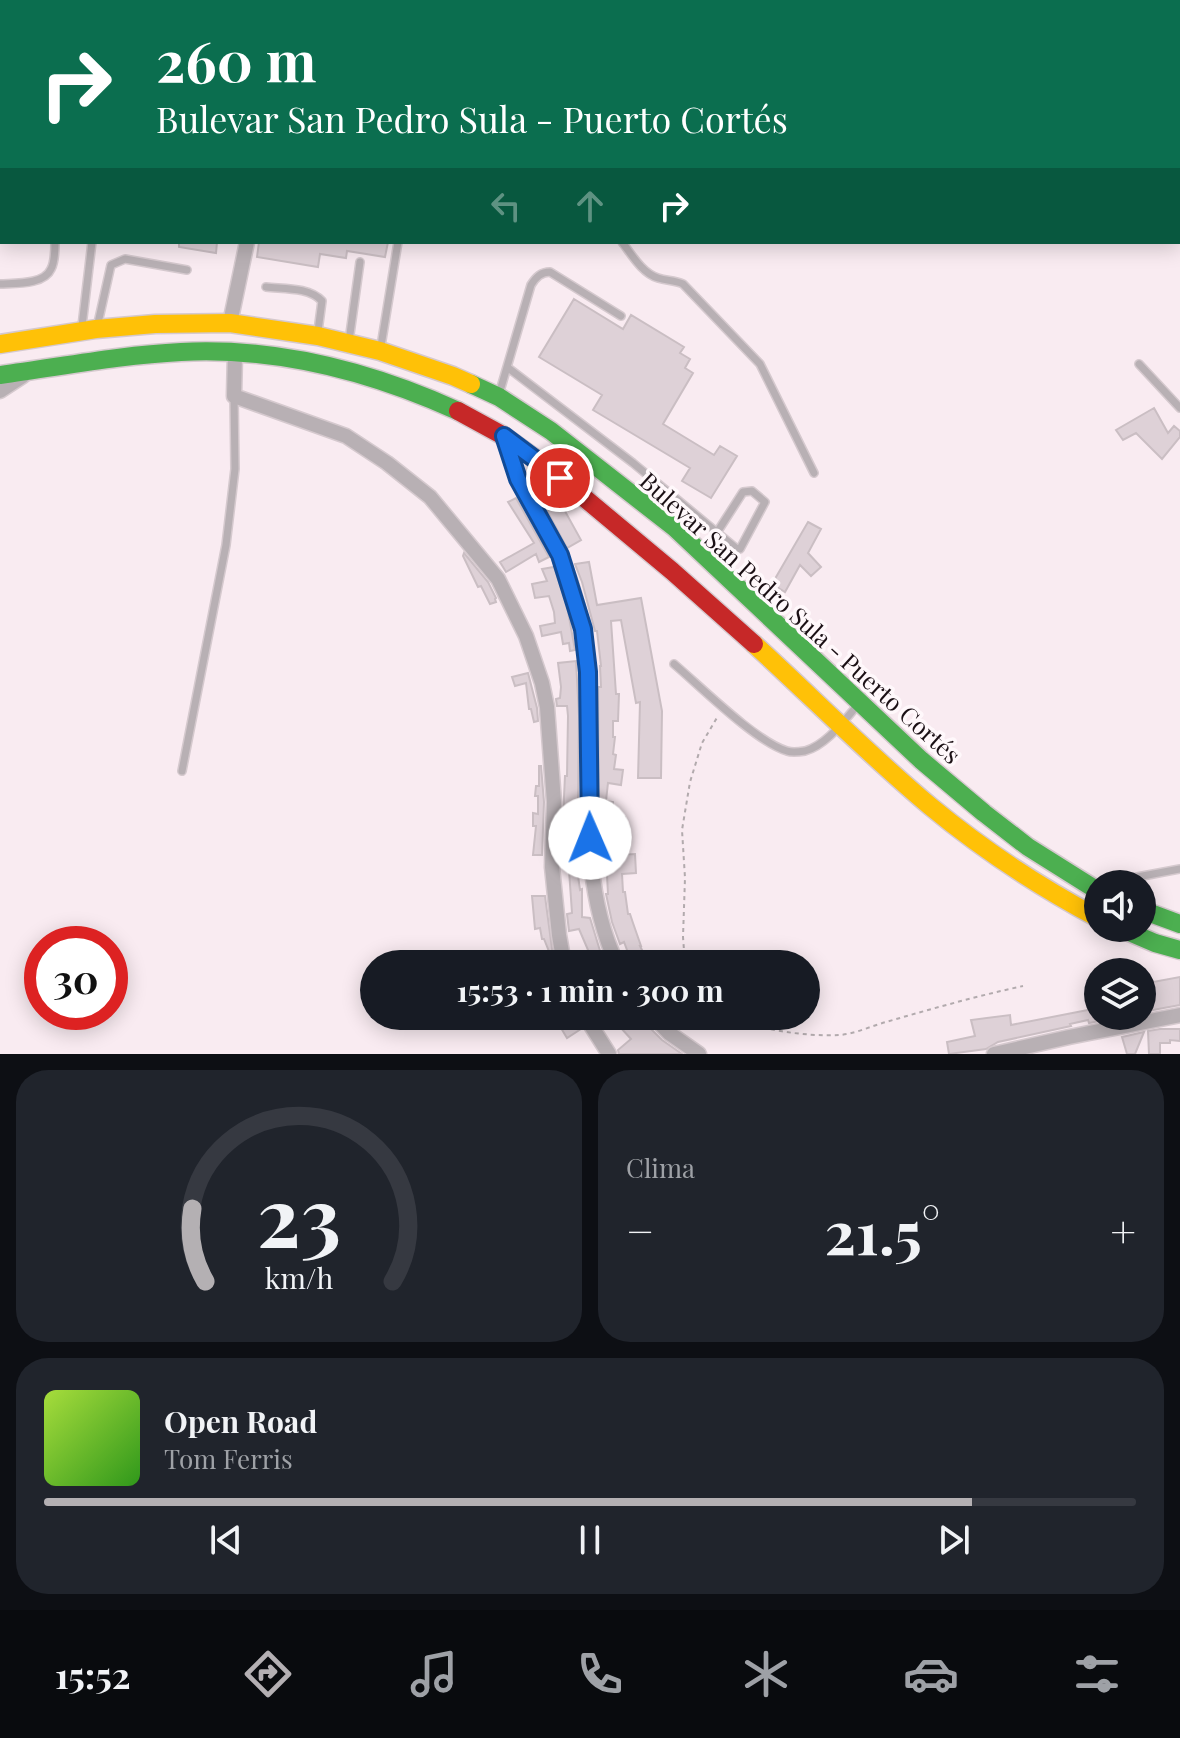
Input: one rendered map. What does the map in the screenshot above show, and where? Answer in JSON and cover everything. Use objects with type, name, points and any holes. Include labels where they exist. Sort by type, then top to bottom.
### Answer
[{"type":"highway","name":"Bulevar San Pedro Sula - Puerto Cortés","points":[[0,344],[155,324],[230,323],[318,336],[380,351],[453,376],[499,397],[551,431],[675,528],[921,760],[1001,828],[1084,883]]},
{"type":"highway","points":[[0,375],[167,353],[235,353],[326,366],[437,402],[484,424],[537,459],[654,555],[910,789],[1035,884],[1084,910]]},
{"type":"highway","points":[[1156,915],[1180,924]]},
{"type":"highway","points":[[1153,942],[1180,950]]},
{"type":"street","points":[[230,323],[247,244]]},
{"type":"street","points":[[235,353],[234,396],[346,436],[387,463],[430,497],[498,579],[522,625],[547,707],[554,802],[552,867],[562,950]]},
{"type":"street","points":[[0,391],[31,371]]},
{"type":"street","points":[[504,436],[518,479],[560,555],[583,629],[589,687],[591,868],[601,923],[612,950]]},
{"type":"street","points":[[994,1054],[1180,1015]]},
{"type":"street","points":[[594,1030],[609,1054]]},
{"type":"street","points":[[666,1030],[699,1054]]},
{"type":"lane","points":[[0,284],[40,279],[47,275],[53,267],[55,244]]},
{"type":"lane","points":[[89,331],[92,244]]},
{"type":"lane","points":[[380,351],[398,244]]},
{"type":"lane","points":[[624,244],[646,273],[683,284],[760,364],[814,473]]},
{"type":"lane","points":[[89,331],[111,265],[117,261],[125,259],[187,270]]},
{"type":"lane","points":[[348,343],[360,262]]},
{"type":"lane","points":[[499,397],[531,285],[536,277],[550,272],[621,316]]},
{"type":"lane","points":[[266,287],[319,296],[322,301],[318,336]]},
{"type":"lane","points":[[1139,364],[1180,408]]},
{"type":"lane","points":[[507,367],[633,463],[716,534],[737,549],[740,549],[765,502],[752,491],[743,492],[716,534]]},
{"type":"lane","points":[[182,771],[226,545],[235,469],[234,396]]},
{"type":"lane","points":[[674,664],[772,744],[787,751],[813,748],[841,724],[860,702]]},
{"type":"lane","points":[[1156,874],[1180,869]]},
{"type":"path","points":[[684,950],[682,830],[690,782],[702,743],[724,707]]},
{"type":"path","points":[[783,1030],[842,1035],[1023,986]]},
{"type":"building","points":[[179,244],[217,244],[216,253],[179,247]]},
{"type":"building","points":[[259,244],[388,244],[385,257],[347,251],[346,258],[320,254],[318,267],[257,257]]},
{"type":"building","points":[[574,299],[623,329],[631,315],[684,347],[680,353],[690,359],[685,368],[693,373],[663,424],[714,455],[720,446],[737,456],[711,498],[682,481],[690,468],[593,410],[602,395],[539,357]]},
{"type":"building","points":[[1154,408],[1168,433],[1174,426],[1180,431],[1180,437],[1162,459],[1136,433],[1123,440],[1116,430]]},
{"type":"building","points":[[516,498],[549,557],[539,562],[536,554],[506,572],[500,562],[534,543],[508,502]]},
{"type":"building","points":[[561,504],[581,540],[567,548],[547,511]]},
{"type":"building","points":[[808,522],[821,529],[808,553],[821,567],[811,576],[800,565],[785,592],[772,584]]},
{"type":"building","points":[[464,553],[488,582],[496,602],[490,604],[481,586],[478,587]]},
{"type":"building","points":[[589,562],[597,605],[641,598],[662,711],[661,778],[638,778],[640,702],[636,703],[621,620],[611,621],[616,694],[619,694],[618,721],[613,721],[614,769],[623,770],[621,785],[608,783],[606,801],[613,802],[613,817],[625,817],[625,828],[618,828],[619,855],[635,854],[636,873],[622,874],[623,892],[642,950],[627,950],[624,942],[620,944],[606,894],[607,875],[604,858],[601,858],[599,823],[598,687],[601,687],[601,666],[597,631],[575,564]]},
{"type":"building","points":[[554,567],[567,606],[575,650],[570,651],[569,643],[563,644],[561,632],[542,636],[540,626],[555,623],[554,612],[549,596],[535,598],[532,584],[547,581],[542,569]]},
{"type":"building","points":[[576,661],[581,857],[571,857],[571,843],[565,843],[566,827],[563,827],[568,716],[567,706],[557,706],[556,699],[560,698],[561,687],[558,663]]},
{"type":"building","points":[[528,673],[537,708],[538,721],[534,722],[526,683],[515,686],[512,677]]},
{"type":"building","points":[[539,766],[544,802],[542,855],[533,855],[536,826],[533,826],[533,813],[538,814],[538,796],[535,796],[536,786],[539,786]]},
{"type":"building","points":[[577,869],[582,889],[582,917],[590,918],[600,950],[588,950],[579,929],[569,931],[567,914],[572,913],[569,870]]},
{"type":"building","points":[[532,896],[545,896],[552,950],[548,950],[542,939],[540,928],[535,929]]},
{"type":"building","points":[[1180,977],[1180,1005],[1156,1009],[1156,981]]},
{"type":"building","points":[[1084,1011],[1084,1021],[1071,1026],[998,1042],[986,1049],[949,1054],[947,1042],[975,1036],[971,1020],[1010,1015],[1011,1025]]},
{"type":"building","points":[[1180,1029],[1180,1041],[1160,1043],[1160,1054],[1149,1054],[1148,1031]]},
{"type":"building","points":[[562,1030],[579,1030],[567,1038]]},
{"type":"building","points":[[623,1030],[652,1030],[682,1054],[619,1054],[618,1050],[631,1039]]},
{"type":"building","points":[[1144,1032],[1135,1054],[1127,1054],[1122,1037]]},
{"type":"traffic: fast","points":[[0,375],[113,358],[181,352],[252,354],[288,358],[358,374],[458,411]]},
{"type":"traffic: fast","points":[[471,384],[499,397],[551,431],[675,528],[921,760],[1028,847],[1084,882]]},
{"type":"traffic: fast","points":[[1156,915],[1180,924]]},
{"type":"traffic: fast","points":[[1153,942],[1180,950]]},
{"type":"traffic: slow","points":[[0,344],[96,329],[230,323],[318,336],[380,351],[471,384]]},
{"type":"traffic: slow","points":[[754,644],[930,806],[1011,866],[1084,910]]},
{"type":"traffic: jam","points":[[458,411],[502,435],[551,470],[754,644]]},
{"type":"route","points":[[560,478],[504,436],[518,479],[560,555],[583,629],[590,718],[590,838]]}]
